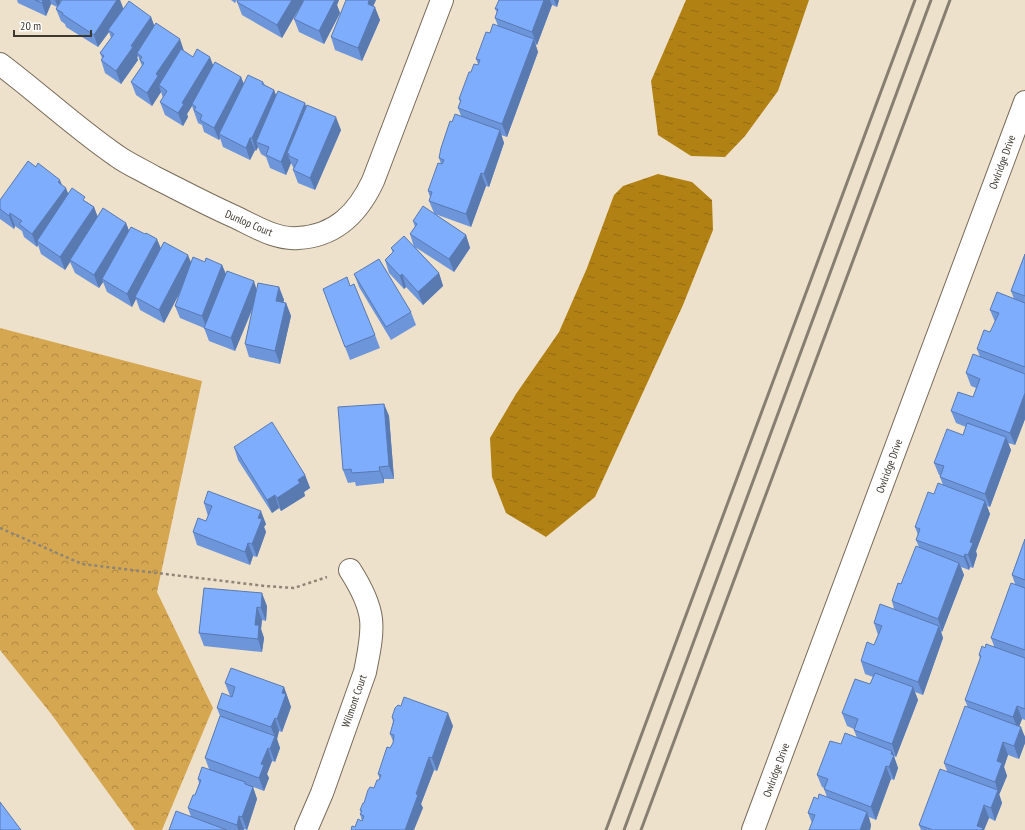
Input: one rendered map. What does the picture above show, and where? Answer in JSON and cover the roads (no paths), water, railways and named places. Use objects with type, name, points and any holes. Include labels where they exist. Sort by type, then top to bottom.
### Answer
[{"type":"street","name":"Dunlop Court","points":[[0,64],[69,121],[118,158],[204,203],[271,234],[296,239],[326,232],[341,224],[353,214],[365,199],[374,181],[442,0]]},
{"type":"street","name":"Owlridge Drive","points":[[753,830],[1025,102]]},
{"type":"street","name":"Wilmont Court","points":[[306,830],[322,793],[364,672],[368,655],[371,619],[357,580],[350,570]]},
{"type":"water","points":[[686,0],[809,0],[778,91],[745,136],[725,157],[691,156],[658,135],[651,81]]},
{"type":"water","points":[[658,174],[692,182],[712,200],[713,230],[683,305],[595,497],[546,537],[506,513],[492,477],[490,438],[516,394],[559,332],[587,268],[614,195],[623,186]]},
{"type":"railway","points":[[606,830],[915,0]]},
{"type":"railway","points":[[624,830],[931,0]]},
{"type":"railway","points":[[641,830],[950,0]]}]
